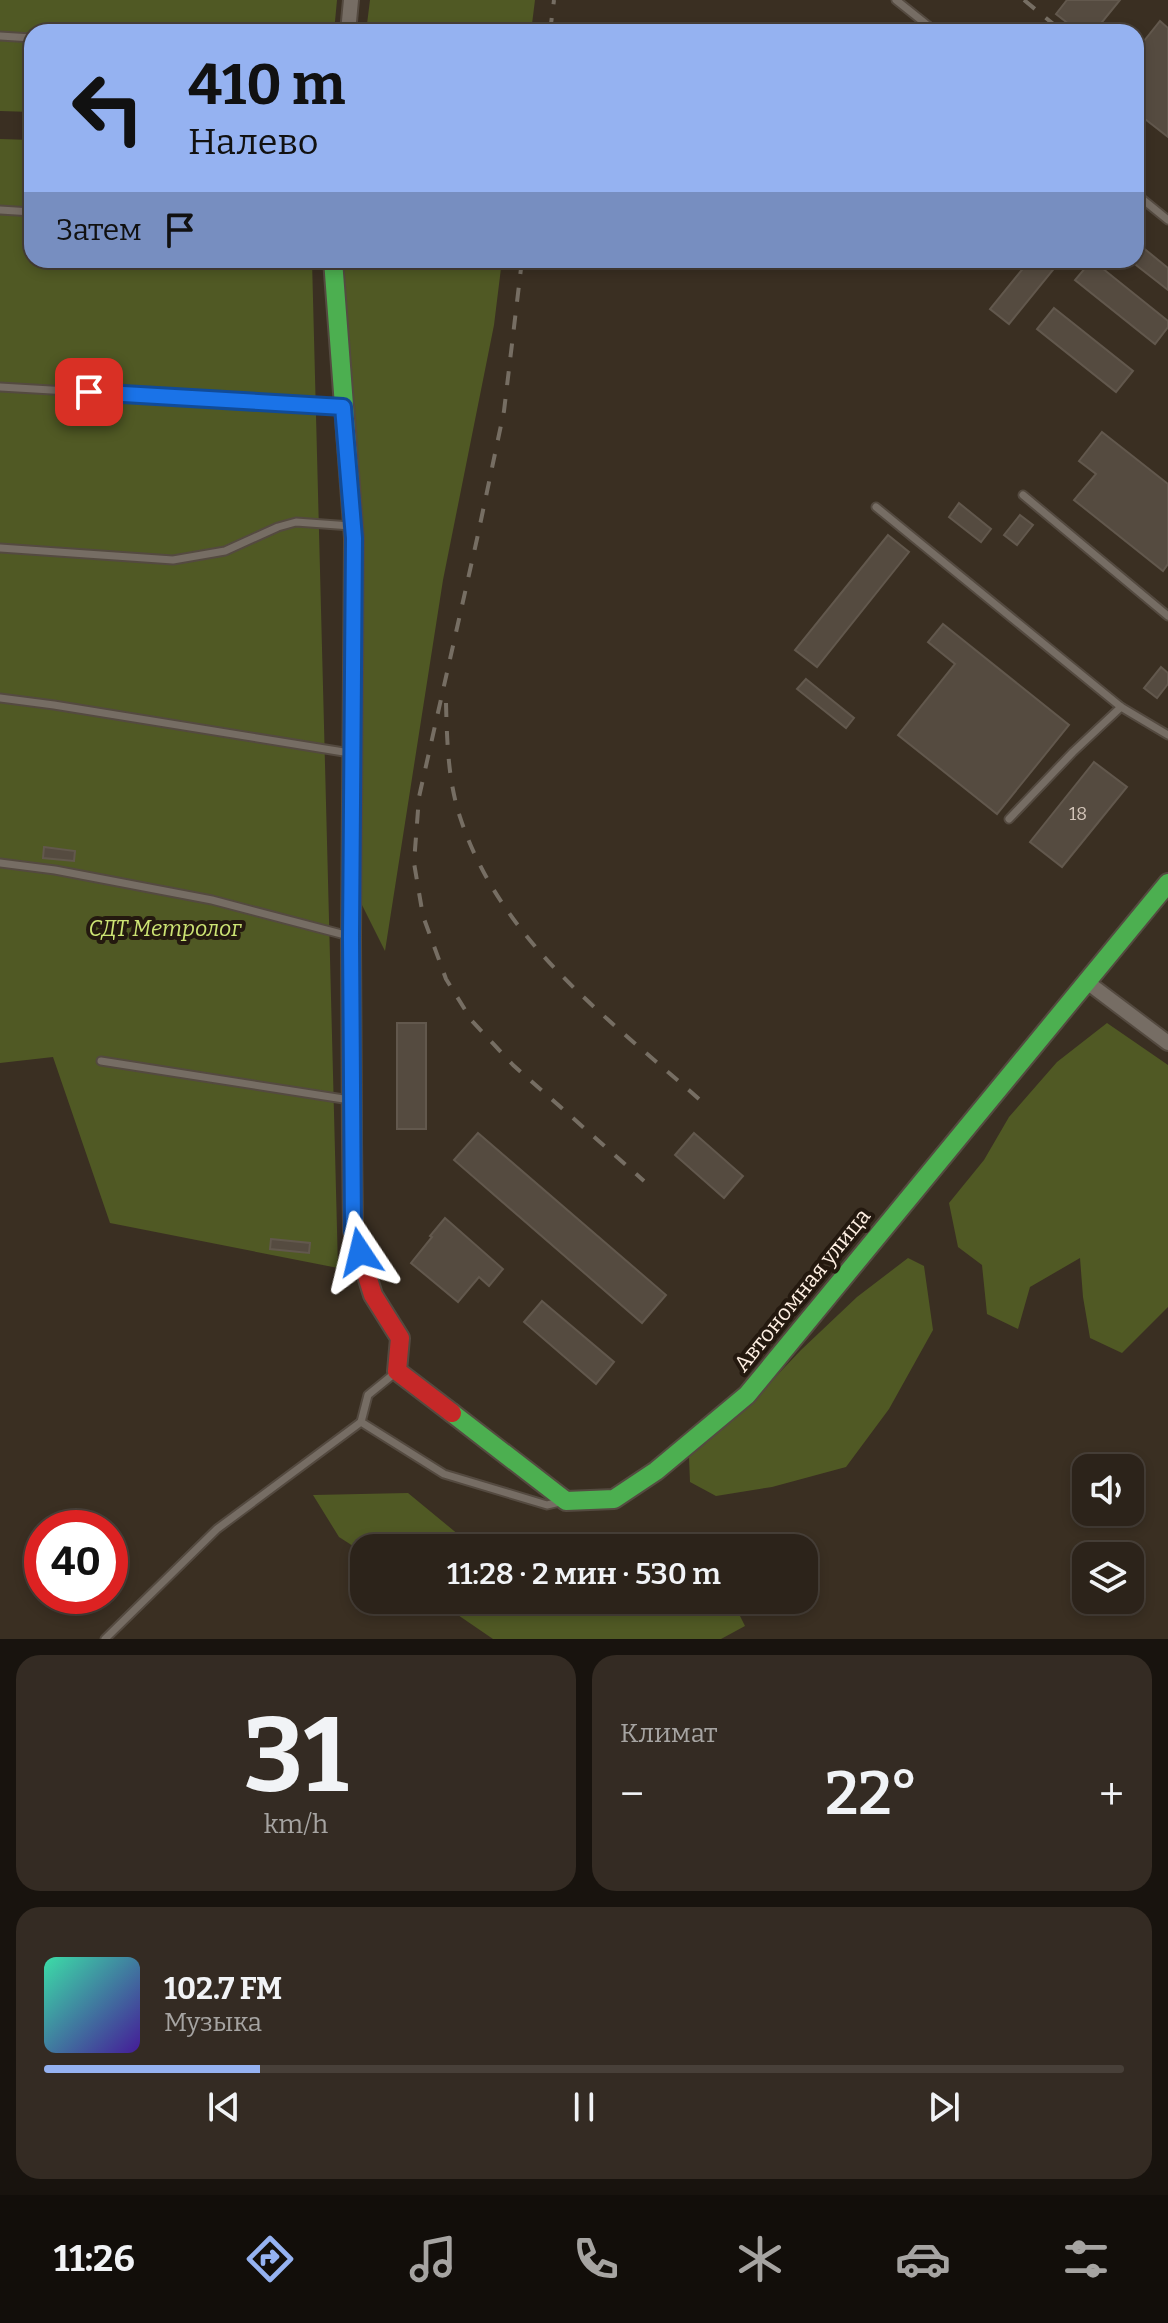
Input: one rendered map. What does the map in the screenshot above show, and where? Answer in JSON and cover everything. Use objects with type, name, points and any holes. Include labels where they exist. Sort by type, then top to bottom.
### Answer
[{"type":"street","points":[[349,24],[351,0]]},
{"type":"street","points":[[334,268],[353,527],[353,1231],[373,1295],[400,1338],[397,1371],[566,1501]]},
{"type":"street","name":"Автономная улица","points":[[566,1501],[614,1499],[656,1471],[747,1395],[1168,883]]},
{"type":"street","points":[[1087,982],[1168,1043]]},
{"type":"lane","points":[[896,0],[926,24]]},
{"type":"lane","points":[[0,36],[24,38]]},
{"type":"lane","points":[[1144,200],[1168,220]]},
{"type":"lane","points":[[0,210],[24,212]]},
{"type":"lane","points":[[0,387],[343,407]]},
{"type":"lane","points":[[1023,495],[1168,616]]},
{"type":"lane","points":[[876,507],[1121,707],[1168,735]]},
{"type":"lane","points":[[0,548],[173,560],[225,551],[296,522],[353,527]]},
{"type":"lane","points":[[0,698],[352,754]]},
{"type":"lane","points":[[1009,819],[1121,707]]},
{"type":"lane","points":[[0,863],[55,870],[212,900],[351,937]]},
{"type":"lane","points":[[101,1061],[352,1101]]},
{"type":"lane","points":[[105,1639],[217,1529],[361,1422],[368,1395],[397,1371]]},
{"type":"lane","points":[[361,1422],[444,1474],[547,1505],[566,1501]]},
{"type":"green space","points":[[0,0],[337,0],[335,24],[24,24],[24,112],[0,111]]},
{"type":"green space","points":[[370,0],[535,0],[532,24],[367,24]]},
{"type":"green space","name":"СДТ Метролог","points":[[0,139],[24,140],[24,268],[312,268],[338,1268],[110,1223],[53,1057],[0,1063]]},
{"type":"green space","points":[[337,268],[501,268],[494,325],[443,580],[385,951],[359,899]]},
{"type":"green space","points":[[1107,1023],[1168,1065],[1168,1307],[1122,1353],[1090,1338],[1080,1258],[1030,1287],[1018,1329],[987,1314],[982,1265],[958,1247],[949,1203],[984,1160],[1009,1117],[1057,1062]]},
{"type":"green space","points":[[908,1258],[924,1266],[933,1330],[889,1409],[846,1467],[772,1487],[716,1496],[690,1482],[689,1457],[743,1411],[857,1297]]},
{"type":"green space","points":[[408,1493],[458,1534],[350,1534],[350,1544],[339,1537],[313,1495]]},
{"type":"green space","points":[[456,1614],[739,1614],[745,1626],[721,1639],[493,1639]]},
{"type":"building","points":[[1067,0],[1120,0],[1100,24],[1069,24],[1056,14]]},
{"type":"building","points":[[1160,21],[1168,28],[1168,137],[1144,118],[1144,41]]},
{"type":"building","points":[[1144,248],[1168,268],[1168,290],[1140,268],[1144,268]]},
{"type":"building","points":[[1023,268],[1055,268],[1009,324],[990,309]]},
{"type":"building","points":[[1085,268],[1102,268],[1168,321],[1168,327],[1155,344],[1075,280]]},
{"type":"building","points":[[1054,308],[1133,371],[1116,392],[1037,329]]},
{"type":"building","points":[[70,405],[104,409],[103,420],[69,416]]},
{"type":"building","points":[[1102,432],[1168,484],[1168,564],[1163,571],[1074,500],[1096,474],[1079,461]]},
{"type":"building","points":[[959,503],[991,529],[981,542],[949,517]]},
{"type":"building","points":[[1020,515],[1033,525],[1017,545],[1004,535]]},
{"type":"building","points":[[888,535],[909,552],[817,667],[795,650]]},
{"type":"building","points":[[943,624],[1069,725],[997,814],[898,735],[955,664],[928,642]]},
{"type":"building","points":[[1161,667],[1168,673],[1168,684],[1157,698],[1144,688]]},
{"type":"building","points":[[806,679],[854,718],[846,728],[797,689]]},
{"type":"building","points":[[1094,762],[1127,787],[1062,867],[1030,842]]},
{"type":"building","points":[[44,847],[75,851],[74,861],[43,858]]},
{"type":"building","points":[[397,1023],[426,1023],[426,1129],[397,1129]]},
{"type":"building","points":[[478,1133],[666,1295],[642,1323],[454,1160]]},
{"type":"building","points":[[694,1133],[743,1176],[724,1198],[675,1155]]},
{"type":"building","points":[[445,1218],[503,1269],[489,1286],[479,1277],[458,1302],[411,1263]]},
{"type":"building","points":[[271,1239],[310,1243],[309,1253],[270,1249]]},
{"type":"building","points":[[542,1301],[614,1362],[596,1384],[524,1322]]},
{"type":"railway","points":[[551,24],[554,0]]},
{"type":"railway","points":[[1024,0],[1053,24]]},
{"type":"railway","points":[[521,268],[504,411],[419,797],[414,863],[423,916],[446,979],[472,1021],[513,1065],[644,1181]]},
{"type":"railway","points":[[446,703],[449,761],[456,803],[478,862],[502,902],[560,974],[700,1100]]},
{"type":"traffic: fast","points":[[334,268],[354,538],[352,1140]]},
{"type":"traffic: fast","points":[[452,1413],[566,1501],[614,1499],[656,1471],[747,1395],[1168,883]]},
{"type":"traffic: jam","points":[[352,1140],[353,1231],[373,1295],[400,1338],[397,1371],[452,1413]]},
{"type":"route","points":[[89,392],[343,407],[354,538],[351,937],[353,1231],[360,1252]]}]
